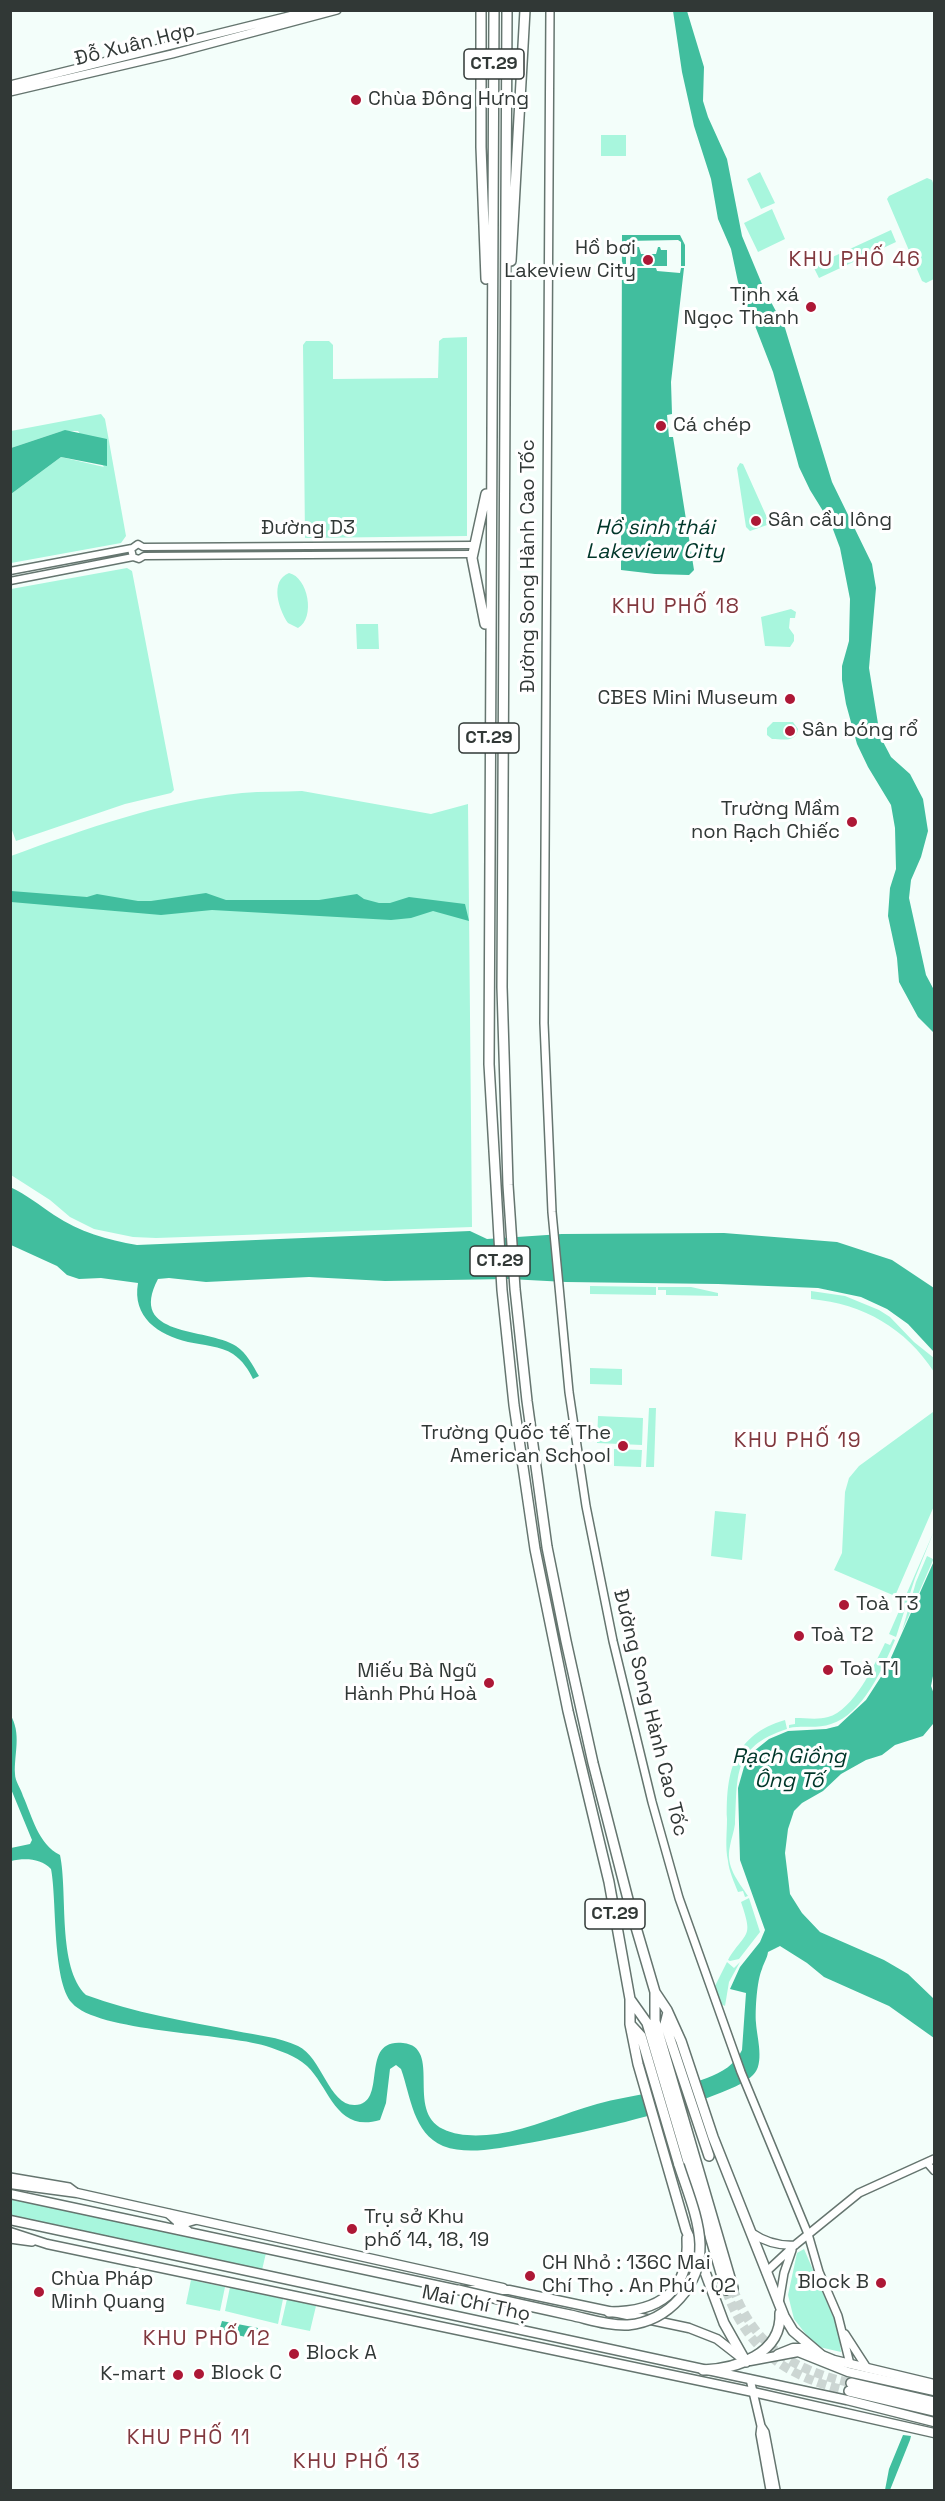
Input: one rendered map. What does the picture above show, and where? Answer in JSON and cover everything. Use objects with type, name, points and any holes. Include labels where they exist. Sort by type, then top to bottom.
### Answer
[{"type":"highway","points":[[481,10],[481,147],[490,413]]},
{"type":"highway","name":"CT.29","points":[[494,10],[490,413],[489,1064],[502,1290],[521,1457],[535,1549],[554,1644],[609,1882],[630,1999],[633,2043],[686,2230],[722,2317],[746,2362],[762,2351],[775,2337],[781,2319],[778,2304],[713,2137],[693,2075],[668,2012],[655,1992],[622,1878],[580,1706],[547,1547],[533,1454],[514,1277],[503,1063],[507,10]]},
{"type":"highway","points":[[504,422],[525,10]]},
{"type":"highway","points":[[489,670],[486,624],[473,570],[473,550],[485,503],[491,462]]},
{"type":"highway","points":[[655,1992],[654,2016],[692,2161],[730,2289]]},
{"type":"highway","points":[[630,1999],[647,2023],[709,2156]]},
{"type":"highway","points":[[668,2012],[665,2024],[670,2071]]},
{"type":"highway","points":[[459,2290],[620,2325],[655,2318],[673,2306],[683,2295],[697,2268],[700,2238],[640,2035],[630,2024]]},
{"type":"highway","points":[[609,2312],[632,2312],[647,2308],[663,2300],[675,2289],[685,2264],[686,2230]]},
{"type":"highway","points":[[778,2304],[793,2331],[820,2354]]},
{"type":"highway","points":[[703,2370],[726,2369],[746,2362]]},
{"type":"highway","points":[[934,2402],[850,2387],[934,2411]]},
{"type":"main road","name":"Đỗ Xuân Hợp","points":[[10,92],[21,86],[313,10]]},
{"type":"main road","name":"Đường Song Hành Cao Tốc","points":[[550,10],[544,1023],[547,1121],[556,1258],[569,1392],[586,1506],[604,1596],[638,1747],[679,1898],[727,2035],[762,2126],[808,2234]]},
{"type":"main road","name":"Đỗ Xuân Hợp","points":[[10,85],[21,86],[171,54],[334,11]]},
{"type":"main road","points":[[766,2272],[795,2245],[859,2193],[934,2159]]},
{"type":"main road","name":"Mai Chí Thọ","points":[[10,2176],[69,2187],[77,2193]]},
{"type":"main road","name":"Mai Chí Thọ","points":[[10,2184],[77,2193],[703,2332],[724,2344],[746,2362]]},
{"type":"main road","name":"Mai Chí Thọ","points":[[10,2194],[459,2290],[509,2290]]},
{"type":"main road","points":[[169,2214],[192,2234]]},
{"type":"main road","name":"Mai Chí Thọ","points":[[10,2220],[750,2379],[934,2422]]},
{"type":"main road","points":[[166,2229],[195,2220]]},
{"type":"main road","name":"Mai Chí Thọ","points":[[10,2232],[47,2244]]},
{"type":"main road","points":[[751,2232],[760,2239],[778,2245],[795,2245]]},
{"type":"main road","points":[[808,2234],[819,2272],[841,2327],[850,2364]]},
{"type":"main road","name":"Mai Chí Thọ","points":[[10,2239],[47,2244],[753,2392],[934,2433]]},
{"type":"main road","points":[[778,2304],[784,2273],[795,2245]]},
{"type":"main road","points":[[841,2327],[867,2368]]},
{"type":"main road","points":[[775,2356],[797,2347],[850,2364],[934,2384]]},
{"type":"main road","points":[[770,2490],[760,2434],[761,2426],[746,2362],[798,2352],[848,2372],[934,2391]]},
{"type":"main road","points":[[761,2426],[765,2432],[776,2490]]},
{"type":"street","points":[[10,571],[132,548],[138,544],[143,547],[144,556],[138,559],[133,557],[10,580]]},
{"type":"street","name":"Đường D3","points":[[143,547],[297,546],[473,550]]},
{"type":"street","points":[[297,546],[297,555]]},
{"type":"street","points":[[180,547],[181,556]]},
{"type":"street","points":[[132,548],[133,557]]},
{"type":"street","name":"Đường D3","points":[[144,556],[473,550]]},
{"type":"street","points":[[80,557],[82,567]]},
{"type":"street","points":[[927,2163],[934,2171]]},
{"type":"shaded area","points":[[601,135],[626,135],[626,156],[601,156]]},
{"type":"shaded area","points":[[760,172],[775,203],[761,209],[747,179]]},
{"type":"shaded area","points":[[927,178],[932,180],[934,186],[934,279],[926,283],[922,281],[887,199]]},
{"type":"shaded area","points":[[772,209],[785,239],[758,252],[744,223]]},
{"type":"shaded area","points":[[891,230],[896,242],[819,278],[813,266]]},
{"type":"shaded area","points":[[467,337],[467,536],[305,538],[303,345],[306,341],[329,341],[333,345],[333,379],[438,378],[439,341],[443,338]]},
{"type":"shaded area","points":[[101,414],[105,419],[126,536],[121,543],[11,563],[11,494],[61,457],[104,467],[78,431],[62,431],[11,448],[11,431]]},
{"type":"shaded area","points":[[740,463],[743,464],[769,522],[767,525],[750,531],[746,527],[737,468]]},
{"type":"shaded area","points":[[127,568],[132,571],[174,790],[171,793],[125,804],[16,841],[10,825],[11,589]]},
{"type":"shaded area","points":[[289,573],[301,582],[307,598],[307,616],[298,628],[288,623],[279,604],[279,582]]},
{"type":"shaded area","points":[[791,609],[796,612],[795,618],[790,618],[789,628],[794,635],[794,641],[790,647],[765,646],[761,617]]},
{"type":"shaded area","points":[[356,624],[378,624],[379,649],[357,649]]},
{"type":"shaded area","points":[[773,722],[793,722],[798,729],[797,733],[788,739],[772,739],[767,735],[767,728]]},
{"type":"shaded area","points":[[302,791],[431,814],[468,804],[472,1227],[156,1238],[133,1237],[94,1229],[70,1217],[50,1200],[11,1175],[11,856],[96,826],[183,802],[242,793]]},
{"type":"shaded area","points":[[590,1286],[656,1287],[656,1295],[590,1294]]},
{"type":"shaded area","points":[[658,1287],[691,1287],[718,1293],[718,1296],[666,1295],[666,1290],[658,1290]]},
{"type":"shaded area","points":[[811,1291],[845,1296],[890,1317],[914,1342],[934,1358],[934,1372],[910,1343],[882,1321],[848,1306],[811,1299]]},
{"type":"shaded area","points":[[590,1368],[622,1369],[622,1385],[590,1384]]},
{"type":"shaded area","points":[[649,1408],[656,1408],[654,1467],[646,1467]]},
{"type":"shaded area","points":[[933,1412],[934,1506],[895,1596],[834,1570],[842,1553],[845,1492],[849,1478],[859,1466]]},
{"type":"shaded area","points":[[598,1416],[643,1418],[642,1445],[597,1443]]},
{"type":"shaded area","points":[[614,1449],[642,1450],[641,1467],[614,1466]]},
{"type":"shaded area","points":[[715,1511],[746,1514],[742,1560],[711,1556]]},
{"type":"shaded area","points":[[934,1531],[915,1578],[896,1637],[889,1634]]},
{"type":"shaded area","points":[[927,1556],[933,1559],[934,1556],[934,1558],[902,1631],[916,1582]]},
{"type":"shaded area","points":[[893,1639],[895,1640],[878,1676],[853,1711],[831,1724],[789,1728],[789,1725],[795,1724],[795,1718],[828,1717],[846,1706],[862,1686],[885,1643],[890,1645]]},
{"type":"shaded area","points":[[785,1720],[787,1729],[769,1736],[747,1755],[738,1778],[735,1824],[729,1860],[733,1873],[748,1896],[745,1897],[743,1891],[738,1892],[727,1856],[727,1802],[731,1771],[744,1745],[754,1735]]},
{"type":"shaded area","points":[[749,1898],[760,1932],[739,1959],[730,1961],[728,1960],[746,1934],[747,1923],[741,1902]]},
{"type":"shaded area","points":[[727,1962],[734,1968],[740,1962],[729,1982],[725,2006],[719,2003],[715,1986]]},
{"type":"shaded area","points":[[11,2197],[266,2253],[262,2270],[11,2216]]},
{"type":"shaded area","points":[[804,2249],[838,2328],[841,2352],[815,2346],[794,2319],[788,2295],[797,2253]]},
{"type":"shaded area","points":[[191,2280],[225,2287],[220,2311],[186,2304]]},
{"type":"shaded area","points":[[230,2287],[283,2299],[278,2324],[225,2311]]},
{"type":"shaded area","points":[[287,2299],[316,2306],[310,2331],[281,2325]]},
{"type":"water","points":[[673,11],[687,11],[704,67],[703,101],[727,159],[742,236],[764,289],[785,328],[832,482],[872,564],[876,588],[869,668],[880,736],[891,757],[910,774],[923,799],[928,831],[921,857],[911,880],[909,898],[926,975],[934,990],[934,1033],[918,1017],[899,982],[897,958],[888,916],[890,888],[896,869],[895,828],[891,805],[857,744],[846,704],[842,666],[849,641],[850,599],[840,548],[831,524],[799,467],[773,372],[738,282],[731,249],[718,219],[711,179],[694,126],[682,72]]},
{"type":"water","name":"Hồ sinh thái Lakeview City","points":[[622,235],[680,235],[685,245],[685,266],[681,266],[681,242],[678,240],[626,241],[626,268],[656,268],[657,271],[680,273],[681,268],[684,268],[671,382],[672,414],[667,415],[669,437],[673,437],[694,570],[689,575],[621,570]]},
{"type":"water","name":"Hồ bơi Lakeview City","points":[[631,247],[639,247],[641,254],[656,254],[658,247],[661,250],[667,250],[667,266],[630,266]]},
{"type":"water","points":[[65,430],[107,439],[107,466],[61,457],[11,494],[11,448]]},
{"type":"water","points":[[11,891],[87,897],[97,894],[138,901],[206,893],[226,900],[319,900],[357,894],[364,899],[390,903],[409,897],[465,904],[469,921],[433,911],[411,918],[391,920],[212,910],[161,915],[11,902]]},
{"type":"water","points":[[10,1187],[84,1231],[137,1245],[470,1231],[487,1239],[562,1234],[724,1233],[837,1242],[892,1260],[934,1288],[934,1352],[908,1324],[887,1309],[861,1297],[818,1288],[509,1279],[385,1281],[309,1277],[206,1282],[158,1279],[151,1298],[153,1312],[161,1321],[236,1346],[247,1356],[259,1376],[253,1379],[242,1362],[228,1351],[177,1339],[157,1329],[143,1315],[139,1306],[138,1283],[101,1278],[79,1279],[11,1245]]},
{"type":"water","name":"Rạch Giồng Ông Tố","points":[[934,1561],[934,1671],[931,1686],[934,1694],[933,1724],[923,1736],[895,1745],[882,1755],[866,1760],[841,1774],[823,1791],[802,1803],[794,1811],[788,1829],[785,1853],[790,1894],[802,1913],[820,1932],[884,1960],[908,1974],[934,1999],[934,2038],[889,2006],[824,1977],[780,1946],[768,1952],[760,1974],[756,2017],[759,2064],[753,2075],[736,2086],[668,2110],[582,2132],[507,2147],[484,2150],[453,2149],[433,2140],[425,2132],[414,2113],[401,2069],[396,2065],[390,2069],[386,2103],[380,2120],[365,2122],[353,2120],[336,2106],[307,2066],[282,2052],[247,2042],[133,2026],[86,2013],[72,2003],[61,1977],[51,1869],[47,1865],[32,1860],[11,1861],[11,1848],[30,1844],[32,1840],[11,1789],[10,1714],[17,1736],[16,1779],[41,1837],[52,1850],[60,1855],[67,1948],[77,1983],[86,1995],[141,2012],[291,2043],[306,2052],[313,2060],[338,2098],[355,2105],[365,2102],[371,2094],[381,2050],[389,2044],[403,2043],[415,2047],[421,2056],[426,2109],[432,2120],[449,2132],[463,2135],[510,2132],[597,2104],[694,2083],[713,2076],[727,2067],[736,2060],[742,2050],[746,1993],[730,1989],[740,1967],[760,1942],[765,1930],[740,1860],[738,1788],[744,1767],[754,1751],[769,1739],[788,1731],[838,1726],[866,1700],[886,1669]]},
{"type":"water","points":[[222,2321],[258,2328],[255,2339],[219,2331]]},
{"type":"water","points":[[903,2435],[911,2436],[910,2440],[890,2490],[885,2490],[889,2469]]},
{"type":"tunnel","points":[[733,2288],[752,2325],[778,2352],[811,2371],[851,2383]]},
{"type":"tunnel","points":[[726,2290],[746,2330],[773,2358],[807,2378],[849,2391]]},
{"type":"place","name":"Chùa Đông Hưng","points":[[356,100]]},
{"type":"place","name":"Hồ bơi Lakeview City","points":[[648,260]]},
{"type":"place","name":"Tịnh xá Ngọc Thanh","points":[[811,307]]},
{"type":"place","name":"Cá chép","points":[[661,426]]},
{"type":"place","name":"Sân cầu lông","points":[[756,521]]},
{"type":"place","name":"CBES Mini Museum","points":[[790,699]]},
{"type":"place","name":"Sân bóng rổ","points":[[790,731]]},
{"type":"place","name":"Trường Mầm non Rạch Chiếc","points":[[852,822]]},
{"type":"place","name":"Trường Quốc tế The American School","points":[[623,1446]]},
{"type":"place","name":"Toà T3","points":[[844,1605]]},
{"type":"place","name":"Toà T2","points":[[799,1636]]},
{"type":"place","name":"Toà T1","points":[[828,1670]]},
{"type":"place","name":"Miếu Bà Ngũ Hành Phú Hoà","points":[[489,1683]]},
{"type":"place","name":"Trụ sở Khu phố 14, 18, 19","points":[[352,2229]]},
{"type":"place","name":"CH Nhỏ : 136C Mai Chí Thọ . An Phú . Q2","points":[[530,2276]]},
{"type":"place","name":"Block B","points":[[881,2283]]},
{"type":"place","name":"Chùa Pháp Minh Quang","points":[[39,2292]]},
{"type":"place","name":"Block A","points":[[294,2354]]},
{"type":"place","name":"Block C","points":[[199,2374]]},
{"type":"place","name":"K-mart","points":[[178,2375]]},
{"type":"district","name":"KHU PHỐ 46","points":[[855,260]]},
{"type":"district","name":"KHU PHỐ 18","points":[[676,607]]},
{"type":"district","name":"KHU PHỐ 19","points":[[798,1441]]},
{"type":"district","name":"KHU PHỐ 12","points":[[207,2339]]},
{"type":"district","name":"KHU PHỐ 11","points":[[189,2438]]},
{"type":"district","name":"KHU PHỐ 13","points":[[357,2462]]}]
